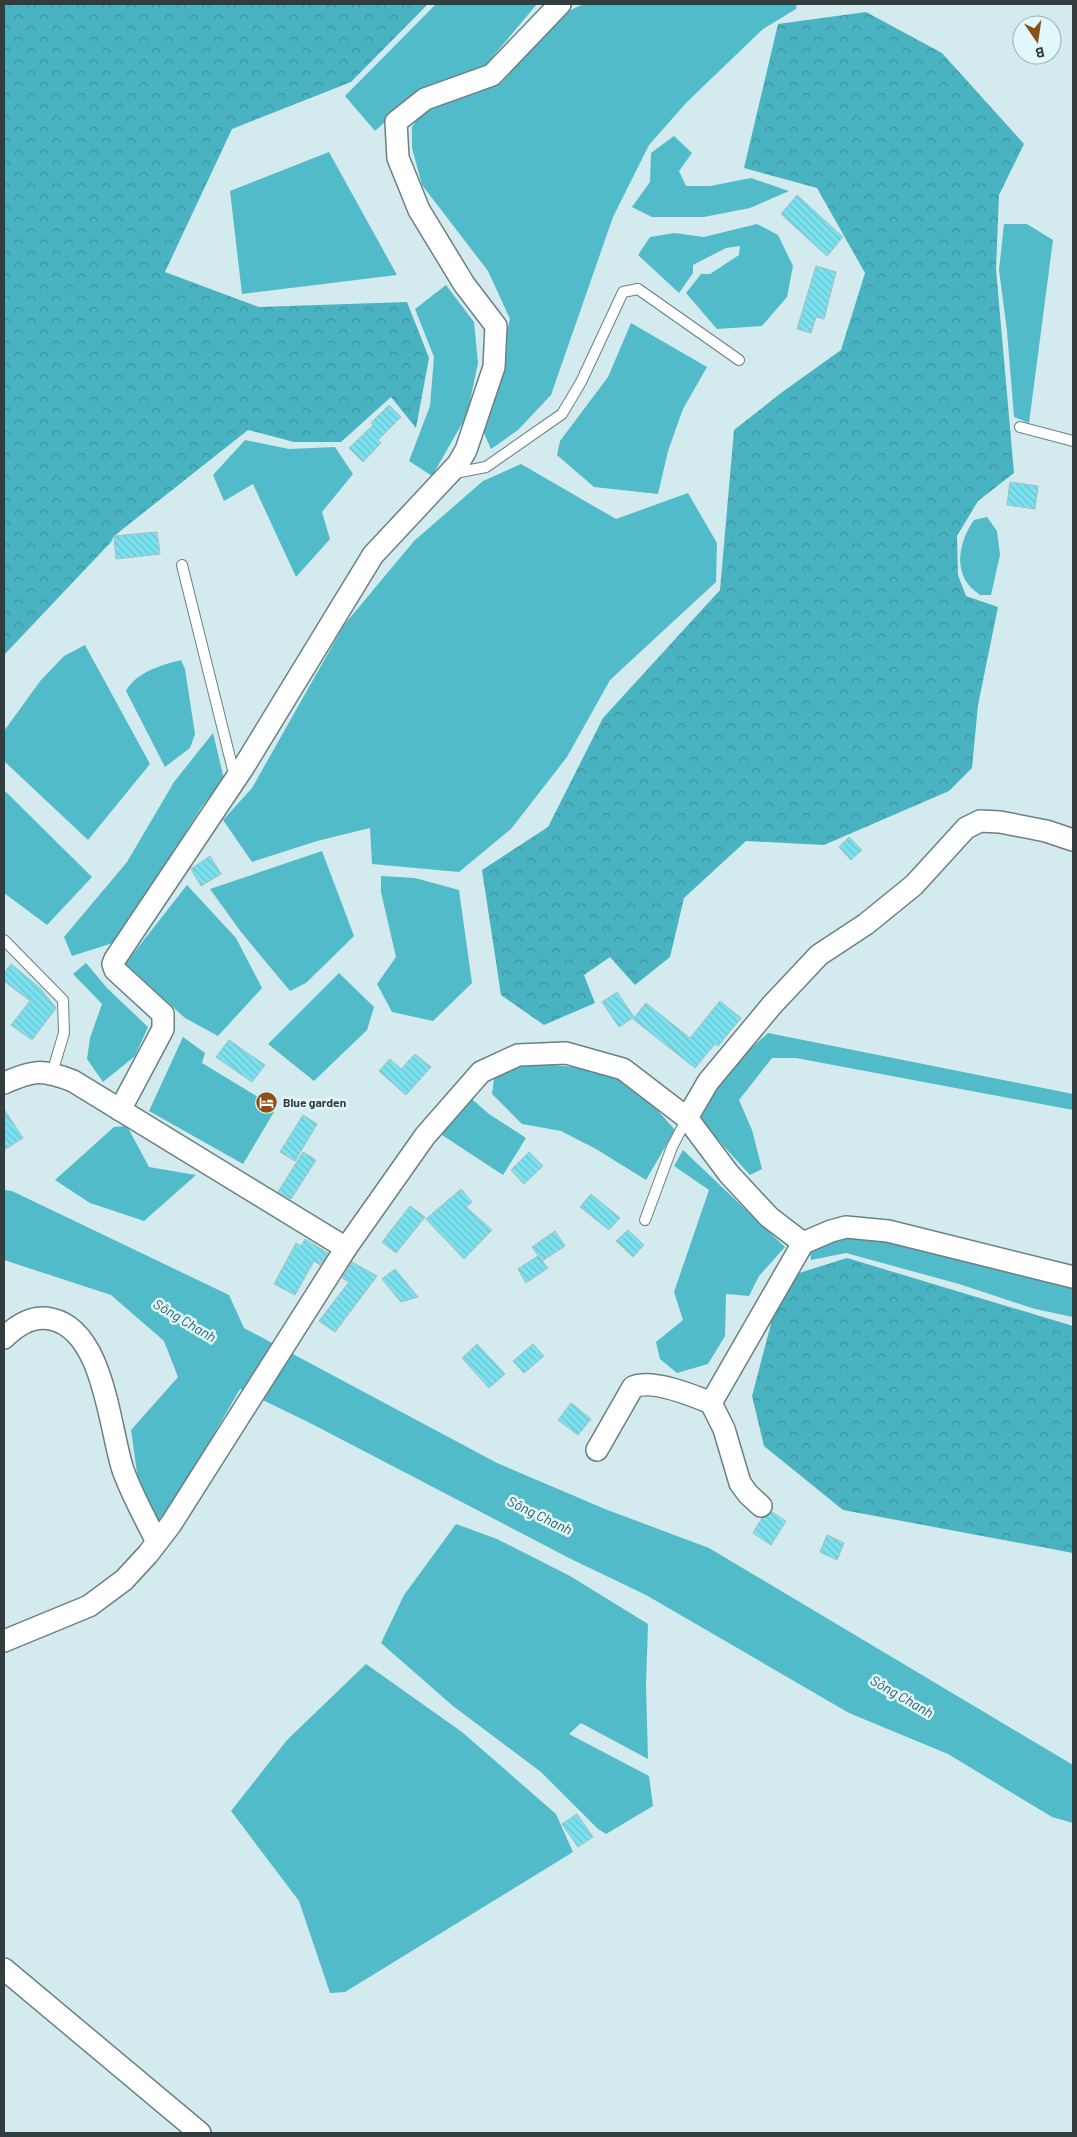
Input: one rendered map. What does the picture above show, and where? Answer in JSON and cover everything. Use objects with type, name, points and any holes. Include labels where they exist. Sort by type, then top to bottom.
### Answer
[{"type":"street","points":[[120,1110],[164,1029],[165,1021],[163,1014],[115,970],[113,964],[115,958],[236,779],[373,555],[458,464],[466,450],[494,367],[496,326],[464,284],[419,210],[398,158],[396,122],[425,99],[492,75],[560,4]]},
{"type":"street","points":[[687,1118],[708,1082],[772,1005],[819,955],[866,924],[914,885],[966,828],[980,821],[1000,822],[1046,831],[1073,840]]},
{"type":"street","points":[[4,1641],[89,1606],[124,1580],[157,1542],[171,1524],[346,1248],[425,1136],[481,1072],[518,1055],[566,1053],[623,1069],[687,1118],[729,1174],[770,1217],[803,1243]]},
{"type":"street","points":[[4,1082],[28,1072],[52,1072],[73,1081],[346,1248]]},
{"type":"street","points":[[711,1403],[803,1243],[831,1230],[846,1227],[888,1231],[1073,1277]]},
{"type":"street","points":[[4,1338],[29,1321],[46,1318],[62,1322],[78,1334],[96,1363],[130,1490],[157,1542]]},
{"type":"street","points":[[596,1450],[633,1387],[646,1384],[694,1396],[711,1403],[734,1456],[740,1483],[748,1494],[761,1506]]},
{"type":"street","points":[[4,1969],[200,2133]]},
{"type":"lane","points":[[449,474],[486,467],[562,414],[581,382],[623,292],[638,290],[738,360]]},
{"type":"lane","points":[[1020,427],[1073,441]]},
{"type":"lane","points":[[182,565],[236,779]]},
{"type":"lane","points":[[4,940],[63,1000],[64,1033],[52,1072]]},
{"type":"lane","points":[[645,1220],[672,1147],[687,1118]]},
{"type":"green space","points":[[4,4],[428,4],[351,82],[232,129],[165,272],[259,307],[407,302],[429,358],[416,428],[391,397],[341,442],[294,442],[248,430],[114,536],[111,542],[4,655]]},
{"type":"green space","points":[[866,12],[942,53],[1024,144],[999,195],[996,269],[1014,473],[978,501],[957,536],[958,575],[966,596],[998,607],[978,705],[972,768],[949,791],[824,845],[746,841],[684,898],[670,957],[635,985],[610,957],[584,975],[595,1003],[544,1025],[501,995],[482,870],[548,827],[603,718],[720,590],[734,430],[841,350],[865,273],[817,188],[744,168],[778,24]]},
{"type":"green space","points":[[847,1258],[1073,1326],[1073,1553],[843,1510],[764,1446],[752,1396],[783,1278]]},
{"type":"water","points":[[436,4],[537,4],[485,66],[418,92],[375,131],[345,96]]},
{"type":"water","points":[[583,4],[797,4],[796,9],[763,29],[687,102],[649,145],[613,217],[551,395],[518,430],[491,449],[483,431],[510,319],[488,271],[422,185],[412,148],[412,127],[423,111],[469,92],[502,82],[563,14]]},
{"type":"water","points":[[674,136],[692,153],[679,171],[686,186],[710,186],[751,178],[789,191],[750,208],[704,217],[652,217],[632,207],[650,182],[651,153]]},
{"type":"water","points":[[329,152],[397,275],[242,294],[230,191]]},
{"type":"water","points":[[757,224],[778,235],[793,266],[787,297],[762,326],[717,329],[686,293],[701,274],[710,274],[739,255],[740,246],[726,248],[693,265],[693,273],[679,293],[638,255],[650,237],[674,233],[704,237]]},
{"type":"water","points":[[1004,224],[1027,224],[1053,240],[1029,423],[1014,417],[1007,331],[999,270]]},
{"type":"water","points":[[446,285],[474,322],[478,363],[467,415],[432,476],[409,461],[430,406],[434,357],[415,309]]},
{"type":"water","points":[[631,323],[707,367],[683,409],[668,451],[658,494],[594,487],[557,455],[560,441],[608,377]]},
{"type":"water","points":[[245,440],[289,449],[335,447],[353,474],[322,512],[330,539],[296,577],[253,484],[224,501],[213,475]]},
{"type":"water","points":[[521,464],[616,519],[688,493],[717,543],[716,582],[610,680],[567,757],[511,829],[459,872],[372,864],[370,828],[317,841],[252,862],[223,820],[252,788],[344,625],[414,541],[483,481]]},
{"type":"water","points":[[987,517],[997,531],[1000,555],[991,595],[980,595],[969,585],[963,576],[960,559],[963,542],[974,520]]},
{"type":"water","points":[[85,645],[150,764],[88,840],[4,761],[4,731],[41,680],[64,656]]},
{"type":"water","points":[[181,660],[185,669],[195,734],[190,748],[165,767],[126,691],[130,684],[150,670]]},
{"type":"water","points":[[213,733],[224,779],[203,805],[116,942],[72,956],[64,937],[127,862],[174,782]]},
{"type":"water","points":[[4,790],[92,877],[47,925],[4,893]]},
{"type":"water","points":[[322,851],[354,936],[306,983],[290,991],[241,932],[210,889]]},
{"type":"water","points":[[381,876],[415,878],[459,890],[472,983],[433,1021],[392,1012],[377,984],[396,957],[381,892]]},
{"type":"water","points":[[187,885],[236,938],[262,988],[218,1036],[185,1018],[125,964]]},
{"type":"water","points":[[86,963],[107,988],[148,1027],[135,1056],[103,1082],[87,1059],[90,1038],[102,1004],[73,974]]},
{"type":"water","points":[[339,973],[374,1007],[367,1030],[314,1081],[268,1044]]},
{"type":"water","points":[[768,1033],[1073,1094],[1073,1110],[796,1058],[772,1058],[739,1100],[752,1130],[762,1169],[750,1175],[698,1118],[719,1077]]},
{"type":"water","points":[[183,1037],[205,1053],[202,1063],[273,1106],[274,1112],[243,1164],[149,1111]]},
{"type":"water","points":[[554,1065],[607,1071],[637,1087],[675,1130],[646,1180],[596,1149],[561,1131],[522,1124],[492,1094],[494,1079],[509,1066]]},
{"type":"water","points":[[466,1094],[489,1114],[526,1138],[503,1175],[442,1135],[441,1128]]},
{"type":"water","points":[[127,1126],[149,1167],[196,1175],[144,1221],[90,1203],[55,1180],[114,1127]]},
{"type":"water","points":[[683,1150],[785,1247],[759,1276],[749,1296],[726,1294],[725,1336],[708,1364],[677,1373],[660,1359],[656,1342],[683,1320],[674,1292],[709,1190],[674,1166]]},
{"type":"water","name":"Sông Chanh","points":[[4,1190],[12,1191],[229,1295],[244,1328],[497,1463],[605,1509],[709,1548],[1073,1765],[1073,1823],[1052,1817],[948,1754],[849,1713],[646,1595],[573,1560],[310,1423],[240,1389],[160,1527],[139,1487],[131,1430],[178,1377],[164,1341],[111,1295],[4,1260]]},
{"type":"water","points":[[870,1236],[1073,1286],[1073,1317],[1035,1309],[959,1284],[846,1253],[811,1260],[810,1251],[833,1237]]},
{"type":"water","points":[[456,1524],[497,1539],[570,1576],[648,1624],[646,1685],[648,1759],[581,1723],[569,1734],[649,1776],[653,1806],[606,1834],[598,1829],[541,1772],[453,1706],[381,1643],[404,1595]]},
{"type":"water","points":[[366,1664],[462,1732],[556,1814],[573,1852],[345,1992],[330,1993],[299,1901],[231,1811],[287,1740]]},
{"type":"building","points":[[797,195],[843,237],[827,256],[781,214]]},
{"type":"building","points":[[816,266],[836,272],[824,319],[816,317],[811,333],[797,329]]},
{"type":"building","points":[[389,405],[401,417],[378,440],[381,443],[363,462],[349,448],[373,425],[371,423]]},
{"type":"building","points":[[1010,482],[1038,486],[1035,509],[1007,505]]},
{"type":"building","points":[[157,532],[160,554],[116,559],[114,536]]},
{"type":"building","points":[[849,837],[862,850],[851,860],[839,847]]},
{"type":"building","points":[[210,856],[221,874],[201,886],[191,869]]},
{"type":"building","points":[[11,964],[40,988],[56,1008],[32,1040],[11,1025],[30,1001],[4,981],[4,973]]},
{"type":"building","points":[[617,992],[634,1017],[619,1027],[602,1002]]},
{"type":"building","points":[[720,1001],[741,1018],[718,1046],[715,1044],[695,1068],[633,1019],[646,1003],[690,1038]]},
{"type":"building","points":[[229,1040],[265,1065],[252,1082],[216,1057]]},
{"type":"building","points":[[415,1054],[431,1067],[406,1095],[379,1071],[390,1059],[401,1069]]},
{"type":"building","points":[[4,1109],[23,1138],[4,1150]]},
{"type":"building","points":[[303,1115],[317,1124],[295,1161],[280,1152]]},
{"type":"building","points":[[303,1152],[316,1160],[291,1199],[278,1192]]},
{"type":"building","points":[[529,1152],[543,1166],[524,1184],[511,1170]]},
{"type":"building","points":[[461,1189],[472,1202],[466,1207],[492,1230],[464,1259],[426,1219]]},
{"type":"building","points":[[591,1194],[620,1218],[609,1230],[580,1207]]},
{"type":"building","points":[[410,1206],[425,1217],[396,1253],[382,1242]]},
{"type":"building","points":[[628,1230],[644,1245],[633,1257],[616,1241]]},
{"type":"building","points":[[555,1231],[565,1246],[542,1261],[532,1247]]},
{"type":"building","points":[[305,1239],[328,1253],[320,1265],[314,1261],[295,1295],[274,1284],[296,1243],[301,1246]]},
{"type":"building","points":[[538,1256],[548,1268],[526,1283],[518,1269]]},
{"type":"building","points":[[352,1262],[377,1276],[335,1332],[319,1321],[349,1282],[342,1278]]},
{"type":"building","points":[[395,1269],[418,1297],[401,1302],[382,1279]]},
{"type":"building","points":[[477,1344],[505,1374],[489,1388],[462,1358]]},
{"type":"building","points":[[533,1344],[544,1356],[524,1373],[513,1361]]},
{"type":"building","points":[[571,1403],[591,1419],[578,1435],[558,1420]]},
{"type":"building","points":[[772,1512],[786,1521],[771,1545],[753,1533],[762,1518]]},
{"type":"building","points":[[827,1535],[844,1543],[837,1560],[820,1552]]},
{"type":"building","points":[[577,1814],[593,1837],[578,1847],[562,1824]]},
{"type":"place","name":"Blue garden","points":[[267,1102]]}]
